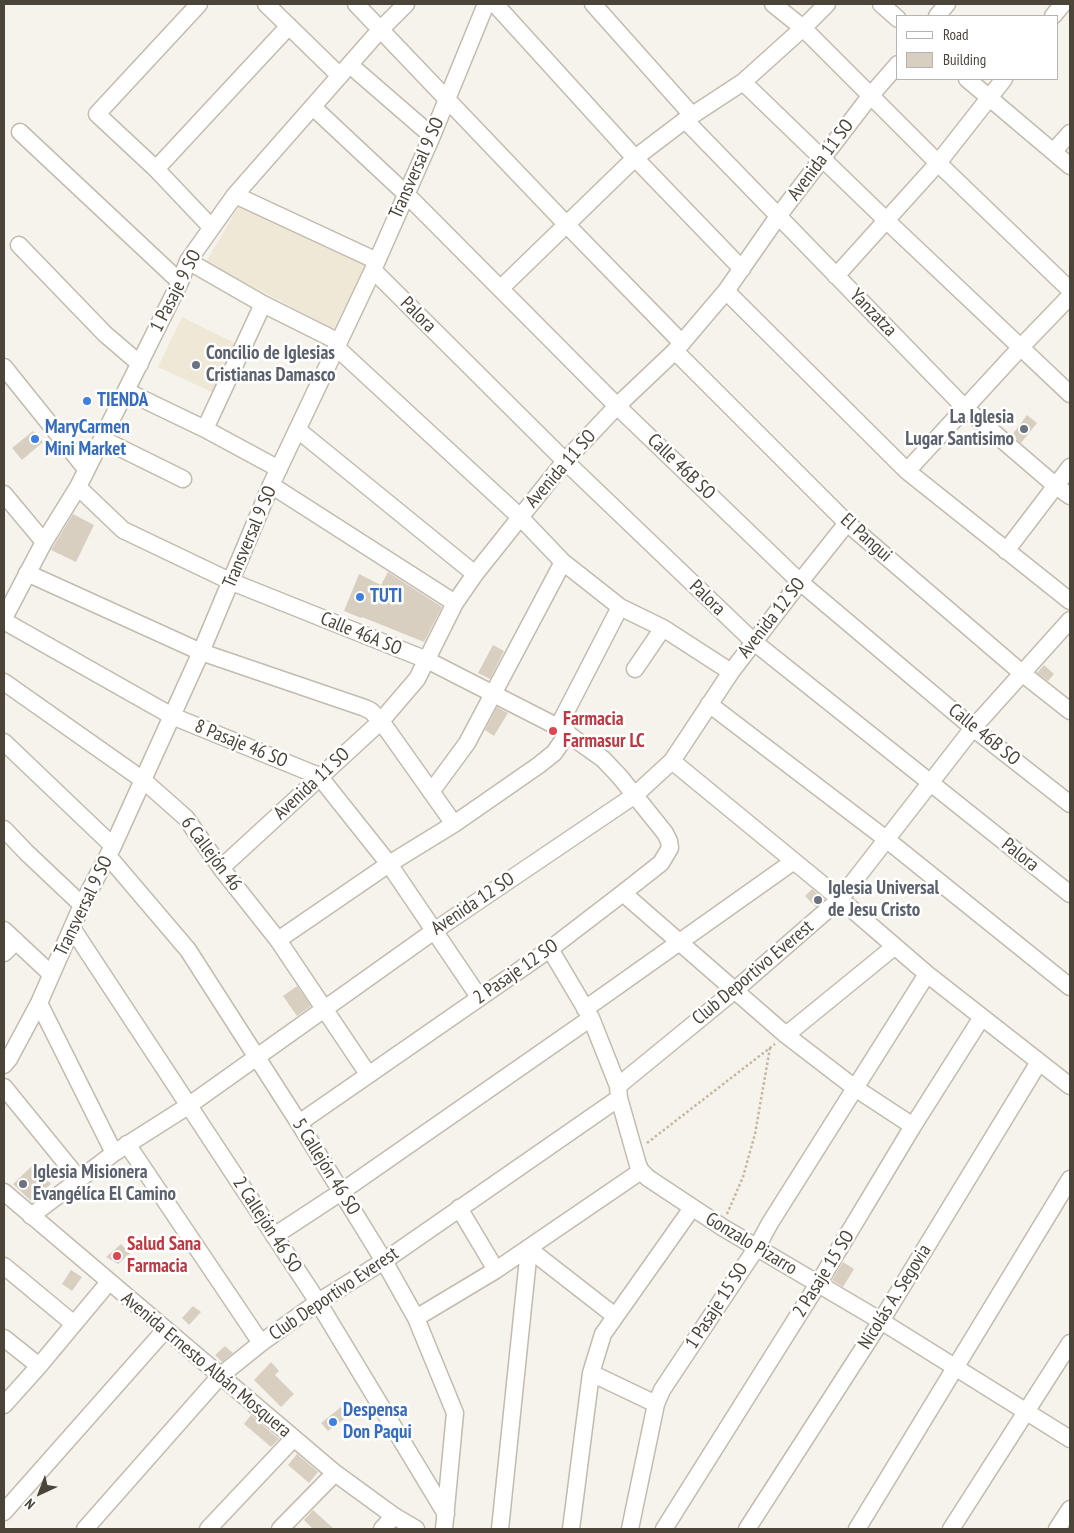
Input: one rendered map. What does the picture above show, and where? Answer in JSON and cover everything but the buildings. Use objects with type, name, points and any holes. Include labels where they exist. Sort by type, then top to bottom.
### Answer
[{"type":"street","points":[[199,4],[97,114],[156,168],[211,227]]},
{"type":"street","points":[[266,4],[289,26],[432,136]]},
{"type":"street","name":"El Pangui","points":[[356,4],[566,224],[678,347],[848,524],[1023,674],[1070,711]]},
{"type":"street","name":"1 Pasaje 9 SO","points":[[5,611],[78,487],[180,282],[188,261],[235,195],[380,30],[406,4]]},
{"type":"street","name":"Transversal 9 SO","points":[[5,1060],[39,1003],[82,905],[111,851],[232,582],[279,469],[375,265],[432,136],[486,4]]},
{"type":"street","points":[[495,4],[635,158],[742,269]]},
{"type":"street","name":"Yanzatza","points":[[593,4],[688,118],[836,276],[965,408],[1070,496]]},
{"type":"street","points":[[774,4],[803,28],[938,163],[1070,290]]},
{"type":"street","points":[[501,288],[635,158],[688,118],[743,82],[827,4]]},
{"type":"street","points":[[881,4],[896,16]]},
{"type":"street","points":[[938,15],[947,4]]},
{"type":"street","points":[[1054,15],[1063,4]]},
{"type":"street","points":[[156,168],[289,26]]},
{"type":"street","name":"Avenida 11 SO","points":[[221,868],[381,721],[417,679],[455,603],[475,574],[564,461],[678,347],[726,292],[779,215],[871,95],[896,66]]},
{"type":"street","points":[[968,80],[1070,166]]},
{"type":"street","points":[[836,276],[938,163],[1003,80]]},
{"type":"street","points":[[743,82],[886,221],[1070,394]]},
{"type":"street","name":"Calle 46B SO","points":[[313,107],[406,194],[617,406],[800,582],[973,728],[1070,804]]},
{"type":"street","points":[[20,132],[180,282]]},
{"type":"street","points":[[1054,151],[1070,133]]},
{"type":"street","name":"Palora","points":[[235,195],[375,265],[564,461],[754,642],[1070,894]]},
{"type":"street","points":[[19,245],[105,334],[140,364]]},
{"type":"street","points":[[188,261],[338,345],[520,517],[563,562],[620,608],[663,628],[731,672]]},
{"type":"street","points":[[726,292],[907,471],[1070,601]]},
{"type":"street","points":[[907,471],[1070,296]]},
{"type":"street","points":[[205,429],[263,304]]},
{"type":"street","points":[[4,367],[86,469]]},
{"type":"street","points":[[126,391],[205,429],[279,469]]},
{"type":"street","points":[[298,430],[475,574]]},
{"type":"street","points":[[102,439],[183,479]]},
{"type":"street","points":[[1006,551],[1070,468]]},
{"type":"street","points":[[272,485],[455,603]]},
{"type":"street","name":"Calle 46A SO","points":[[78,487],[123,530],[232,582],[427,660],[493,692],[563,730],[603,759],[635,795]]},
{"type":"street","points":[[4,494],[44,542]]},
{"type":"street","name":"Avenida 12 SO","points":[[31,1216],[120,1148],[188,1106],[434,931],[635,795],[672,760],[731,672],[800,582],[848,524]]},
{"type":"street","points":[[432,792],[467,743],[563,562]]},
{"type":"street","points":[[27,573],[201,652],[365,708],[381,721],[454,824]]},
{"type":"street","points":[[278,940],[389,864],[454,824],[540,765],[554,753],[620,608]]},
{"type":"street","name":"8 Pasaje 46 SO","points":[[5,611],[172,716],[319,776],[389,864],[479,997]]},
{"type":"street","name":"Club Deportivo Everest","points":[[85,1529],[220,1376],[318,1302],[384,1261],[618,1092],[840,899],[973,728],[1070,620]]},
{"type":"street","points":[[635,669],[663,628]]},
{"type":"street","name":"6 Callejón 46","points":[[4,682],[143,780],[186,818],[221,868],[278,940],[368,1074]]},
{"type":"street","points":[[709,704],[886,839],[1070,987]]},
{"type":"street","name":"5 Callejón 46 SO","points":[[4,742],[111,851],[188,950],[299,1123],[384,1261],[416,1318],[455,1412],[445,1522]]},
{"type":"street","points":[[672,760],[840,899],[894,947],[1070,1086]]},
{"type":"street","name":"2 Pasaje 12 SO","points":[[299,1123],[550,949],[662,863],[670,848],[666,833],[635,795]]},
{"type":"street","points":[[4,829],[82,905]]},
{"type":"street","points":[[274,1236],[341,1192],[588,1014],[678,942],[794,861]]},
{"type":"street","points":[[623,894],[786,1035],[855,1088],[914,1126]]},
{"type":"street","name":"2 Callejón 46 SO","points":[[72,928],[318,1302],[445,1522]]},
{"type":"street","points":[[4,930],[10,947],[51,974]]},
{"type":"street","points":[[786,1035],[894,947]]},
{"type":"street","points":[[416,1318],[496,1270],[641,1171],[618,1092],[588,1014],[550,949]]},
{"type":"street","name":"1 Pasaje 15 SO","points":[[630,1529],[656,1404],[662,1390],[757,1247],[770,1223],[927,974]]},
{"type":"street","points":[[39,1003],[120,1148],[262,1343]]},
{"type":"street","name":"2 Pasaje 15 SO","points":[[664,1529],[818,1284],[982,1017]]},
{"type":"street","name":"Nicolás A. Segovia","points":[[747,1529],[881,1321],[1039,1062]]},
{"type":"street","points":[[4,1087],[79,1179]]},
{"type":"street","name":"Gonzalo Pizarro","points":[[641,1171],[648,1178],[722,1227],[881,1321],[1070,1439]]},
{"type":"street","points":[[857,1529],[1070,1179]]},
{"type":"street","name":"Avenida Ernesto Albán Mosquera","points":[[6,1200],[31,1216],[335,1473],[394,1516],[416,1529]]},
{"type":"street","points":[[459,1208],[496,1270]]},
{"type":"street","points":[[570,1529],[591,1373],[603,1334],[692,1208]]},
{"type":"street","points":[[528,1249],[615,1316]]},
{"type":"street","points":[[500,1529],[528,1249]]},
{"type":"street","points":[[4,1266],[74,1324]]},
{"type":"street","points":[[4,1405],[109,1282]]},
{"type":"street","points":[[4,1512],[165,1330]]},
{"type":"street","points":[[4,1338],[38,1366]]},
{"type":"street","points":[[951,1529],[1070,1343]]},
{"type":"street","points":[[591,1373],[656,1404]]},
{"type":"street","points":[[208,1529],[293,1439]]},
{"type":"street","points":[[280,1529],[335,1473]]},
{"type":"street","points":[[1057,1529],[1070,1509]]},
{"type":"street","points":[[382,1529],[394,1516]]},
{"type":"path","points":[[636,1152],[786,1035]]},
{"type":"path","points":[[722,1227],[743,1176],[755,1134],[770,1047]]},
{"type":"shaded area","points":[[240,204],[368,260],[334,329],[206,262]]},
{"type":"shaded area","points":[[182,317],[239,345],[216,394],[158,367]]},
{"type":"place","name":"Concilio de Iglesias Cristianas Damasco","points":[[196,365]]},
{"type":"place","name":"TIENDA","points":[[87,401]]},
{"type":"place","name":"La Iglesia Lugar Santisimo","points":[[1024,429]]},
{"type":"place","name":"MaryCarmen Mini Market","points":[[35,439]]},
{"type":"place","name":"TUTI","points":[[360,597]]},
{"type":"place","name":"Farmacia Farmasur LC","points":[[553,731]]},
{"type":"place","name":"Iglesia Universal de Jesu Cristo","points":[[818,900]]},
{"type":"place","name":"Iglesia Misionera Evangélíca El Camino","points":[[23,1184]]},
{"type":"place","name":"Salud Sana Farmacia","points":[[117,1256]]},
{"type":"place","name":"Despensa Don Paqui","points":[[333,1422]]}]
